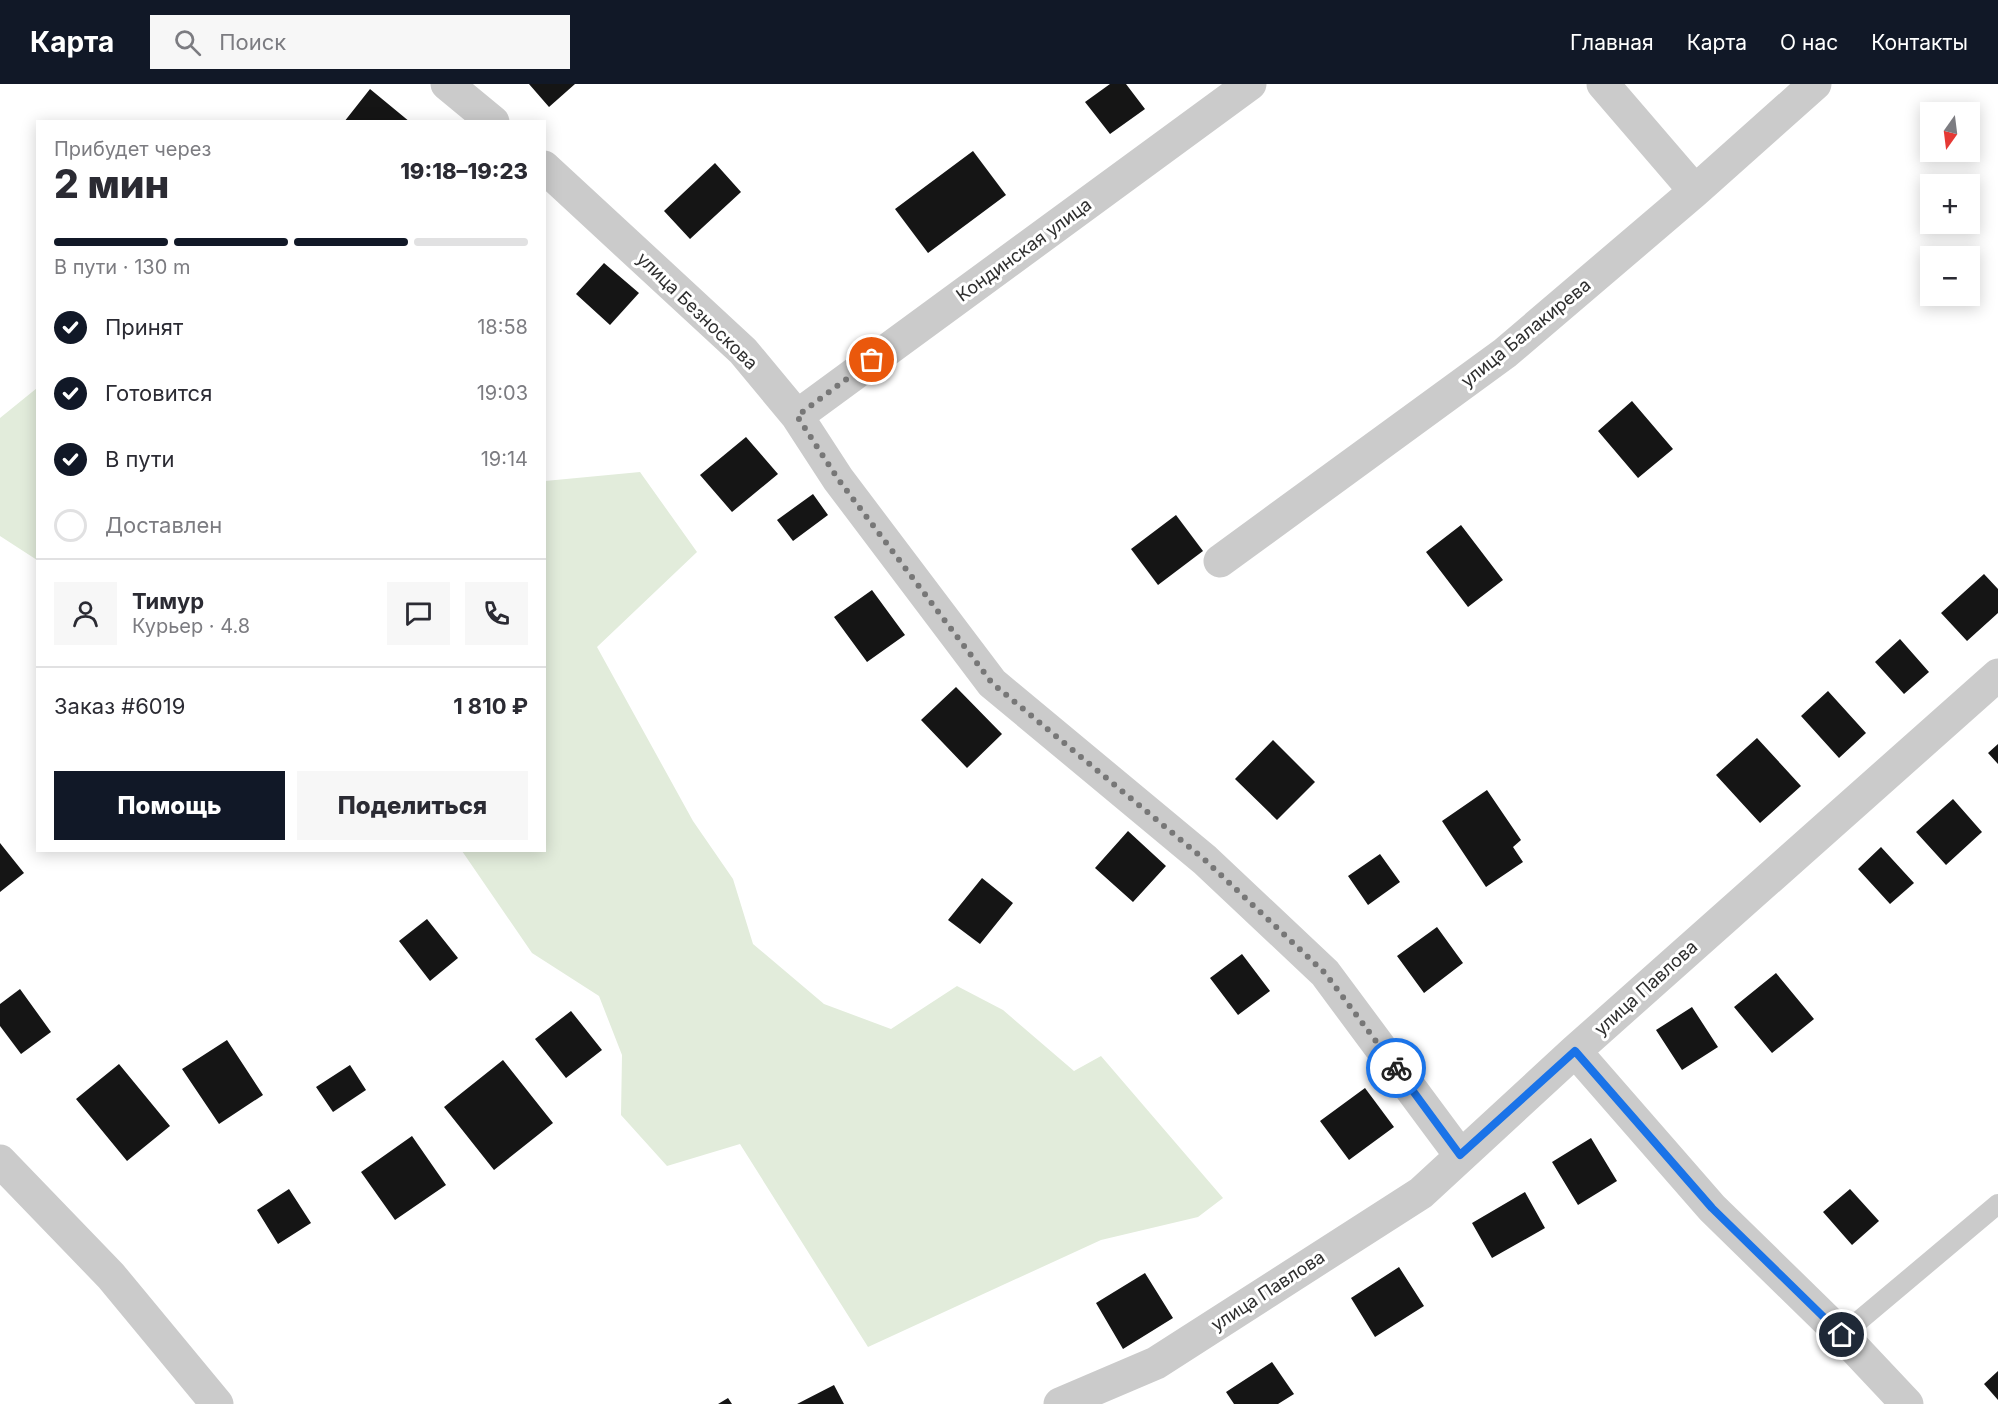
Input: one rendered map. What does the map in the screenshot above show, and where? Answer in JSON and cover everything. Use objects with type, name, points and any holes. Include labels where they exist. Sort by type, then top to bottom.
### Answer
[{"type":"street","points":[[447,84],[491,120]]},
{"type":"street","name":"Кондинская улица","points":[[797,416],[1250,84]]},
{"type":"street","points":[[1603,84],[1695,191]]},
{"type":"street","name":"улица Балакирева","points":[[1220,561],[1505,353],[1695,191],[1815,84]]},
{"type":"street","name":"улица Безноскова","points":[[546,169],[743,351],[797,416],[838,479],[992,683],[1205,860],[1325,973],[1460,1155]]},
{"type":"street","name":"улица Павлова","points":[[1060,1404],[1156,1364],[1421,1193],[1575,1051],[1998,675]]},
{"type":"street","points":[[1575,1051],[1712,1208],[1842,1335],[1907,1404]]},
{"type":"street","points":[[0,1161],[111,1276],[217,1404]]},
{"type":"lane","points":[[1842,1335],[1998,1204]]},
{"type":"green space","points":[[36,389],[36,559],[0,536],[0,418]]},
{"type":"green space","points":[[640,472],[697,552],[597,647],[693,821],[733,879],[753,944],[824,1004],[891,1029],[957,986],[1003,1010],[1074,1071],[1101,1056],[1223,1198],[1198,1217],[1101,1240],[868,1347],[740,1144],[667,1166],[621,1115],[622,1055],[599,996],[532,953],[463,852],[546,852],[546,481]]},
{"type":"building","points":[[529,84],[575,84],[549,107]]},
{"type":"building","points":[[1110,84],[1126,84],[1145,109],[1110,134],[1085,102]]},
{"type":"building","points":[[370,89],[408,120],[346,120]]},
{"type":"building","points":[[973,151],[1006,195],[928,253],[895,209]]},
{"type":"building","points":[[715,163],[741,192],[690,239],[664,211]]},
{"type":"building","points":[[604,263],[639,293],[610,325],[576,294]]},
{"type":"building","points":[[1632,401],[1673,449],[1638,478],[1598,431]]},
{"type":"building","points":[[746,437],[778,474],[732,512],[700,475]]},
{"type":"building","points":[[813,494],[828,515],[793,541],[777,520]]},
{"type":"building","points":[[1176,515],[1203,551],[1158,585],[1131,549]]},
{"type":"building","points":[[1461,525],[1503,580],[1468,607],[1426,552]]},
{"type":"building","points":[[1984,574],[1998,589],[1998,613],[1967,641],[1941,613]]},
{"type":"building","points":[[872,590],[905,635],[867,662],[834,617]]},
{"type":"building","points":[[1900,639],[1929,672],[1904,694],[1875,662]]},
{"type":"building","points":[[956,687],[1002,734],[967,768],[921,720]]},
{"type":"building","points":[[1828,691],[1866,733],[1839,758],[1801,716]]},
{"type":"building","points":[[1757,738],[1801,786],[1760,823],[1716,775]]},
{"type":"building","points":[[1273,740],[1315,782],[1277,820],[1235,779]]},
{"type":"building","points":[[1998,744],[1998,764],[1988,753]]},
{"type":"building","points":[[1487,790],[1521,840],[1513,847],[1523,862],[1486,887],[1442,821]]},
{"type":"building","points":[[1953,799],[1982,832],[1946,865],[1916,832]]},
{"type":"building","points":[[1128,831],[1166,866],[1133,902],[1095,868]]},
{"type":"building","points":[[0,843],[24,873],[0,892]]},
{"type":"building","points":[[1881,847],[1914,883],[1890,904],[1858,869]]},
{"type":"building","points":[[1380,854],[1400,882],[1368,905],[1348,876]]},
{"type":"building","points":[[982,878],[1013,903],[980,944],[948,920]]},
{"type":"building","points":[[427,919],[458,958],[430,981],[399,941]]},
{"type":"building","points":[[1437,927],[1463,963],[1424,993],[1397,956]]},
{"type":"building","points":[[1242,954],[1270,991],[1238,1015],[1210,978]]},
{"type":"building","points":[[1776,973],[1814,1019],[1772,1053],[1734,1007]]},
{"type":"building","points":[[20,989],[51,1032],[21,1054],[0,1026],[0,1004]]},
{"type":"building","points":[[1692,1007],[1718,1047],[1682,1070],[1656,1030]]},
{"type":"building","points":[[571,1011],[602,1050],[566,1078],[535,1039]]},
{"type":"building","points":[[227,1040],[263,1095],[219,1124],[182,1069]]},
{"type":"building","points":[[503,1060],[553,1123],[494,1170],[444,1107]]},
{"type":"building","points":[[119,1064],[170,1126],[127,1161],[76,1099]]},
{"type":"building","points":[[350,1065],[366,1090],[333,1112],[316,1087]]},
{"type":"building","points":[[1365,1088],[1394,1127],[1349,1160],[1320,1121]]},
{"type":"building","points":[[412,1136],[446,1185],[395,1220],[361,1172]]},
{"type":"building","points":[[1591,1138],[1617,1181],[1578,1205],[1552,1162]]},
{"type":"building","points":[[289,1189],[311,1223],[278,1244],[257,1210]]},
{"type":"building","points":[[1850,1189],[1879,1221],[1852,1245],[1823,1212]]},
{"type":"building","points":[[1525,1192],[1545,1228],[1492,1258],[1472,1223]]},
{"type":"building","points":[[1399,1267],[1424,1306],[1375,1337],[1351,1298]]},
{"type":"building","points":[[1145,1273],[1173,1318],[1123,1349],[1096,1303]]},
{"type":"building","points":[[1272,1362],[1294,1394],[1278,1404],[1234,1404],[1226,1392]]},
{"type":"building","points":[[1998,1371],[1998,1400],[1984,1384]]},
{"type":"building","points":[[834,1385],[844,1404],[797,1404]]},
{"type":"building","points":[[728,1398],[732,1404],[718,1404]]},
{"type":"way so far","points":[[872,360],[797,416],[838,479],[992,683],[1205,860],[1325,973],[1396,1068]]},
{"type":"route","points":[[1396,1068],[1460,1155],[1575,1051],[1712,1208],[1842,1335]]}]
